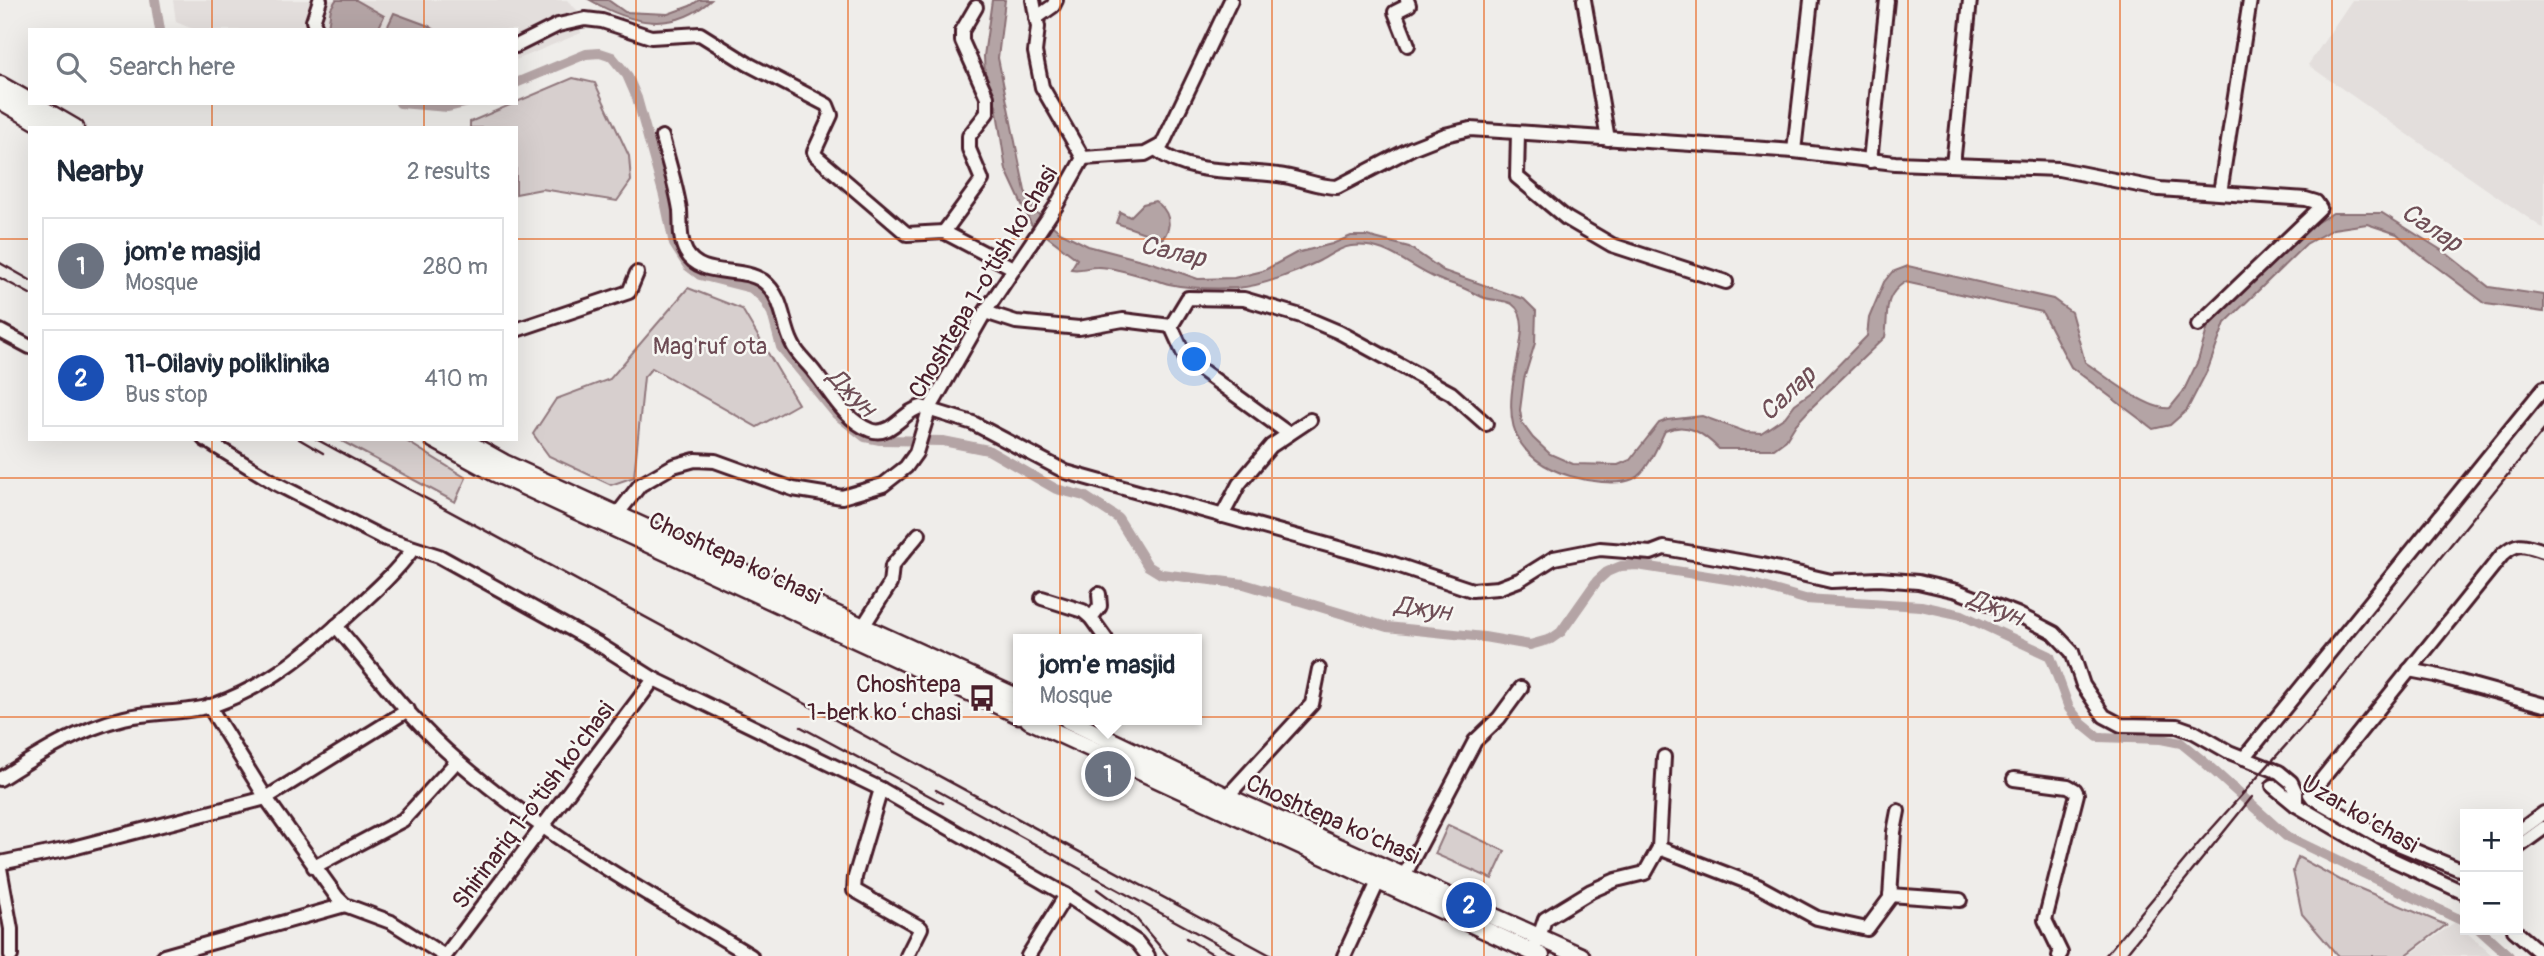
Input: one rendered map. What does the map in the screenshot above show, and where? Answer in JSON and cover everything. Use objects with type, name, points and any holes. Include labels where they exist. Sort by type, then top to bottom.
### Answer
[{"type":"main road","points":[[0,85],[28,100]]},
{"type":"main road","points":[[0,100],[45,126]]},
{"type":"main road","points":[[36,105],[72,126]]},
{"type":"main road","name":"Choshtepa ko'chasi","points":[[437,441],[495,473],[613,519]]},
{"type":"main road","name":"Choshtepa ko'chasi","points":[[464,441],[613,519],[1013,712]]},
{"type":"main road","name":"Choshtepa ko'chasi","points":[[706,562],[864,625],[1013,695]]},
{"type":"main road","name":"Choshtepa ko'chasi","points":[[1040,725],[1536,955]]},
{"type":"main road","name":"Choshtepa ko'chasi","points":[[1085,725],[1230,798],[1581,956]]},
{"type":"street","points":[[316,28],[313,21],[320,0]]},
{"type":"street","points":[[1033,0],[1038,27],[1035,52],[1042,87],[1083,158],[1145,154],[1157,150],[1166,139],[1231,0]]},
{"type":"street","points":[[1036,18],[1053,6],[1056,0]]},
{"type":"street","points":[[1407,0],[1409,5],[1395,12],[1408,45]]},
{"type":"street","points":[[1584,0],[1608,139]]},
{"type":"street","points":[[1794,151],[1811,0]]},
{"type":"street","points":[[1870,161],[1887,0]]},
{"type":"street","points":[[1953,165],[1970,0]]},
{"type":"street","points":[[2220,193],[2250,0]]},
{"type":"street","points":[[944,232],[982,180],[969,149],[969,136],[986,117],[987,97],[962,41],[962,31],[976,7]]},
{"type":"street","points":[[518,45],[558,25],[585,19],[602,20],[651,37],[700,34],[748,64],[827,105],[831,115],[814,152],[816,156],[907,234],[944,232],[1013,268]]},
{"type":"street","points":[[1157,150],[1169,159],[1207,169],[1279,175],[1337,187],[1412,148],[1457,131],[1470,129],[1794,151],[1870,161],[2059,169],[2159,189],[2306,199],[2316,202],[2320,208],[2198,324]]},
{"type":"street","points":[[1518,134],[1517,177],[1566,218],[1612,244],[1726,282]]},
{"type":"street","points":[[662,137],[680,209],[682,242],[694,262],[702,267],[755,276],[765,283],[778,300],[791,343],[837,404],[856,422],[872,431],[883,431],[914,408],[921,407],[927,415],[974,423],[1066,472],[1385,561],[1472,590],[1498,588],[1519,580],[1554,558],[1600,549],[1651,553],[1664,548],[1762,565],[1831,581],[1879,579],[1919,582],[1957,591],[2017,614],[2054,633],[2072,652],[2090,698],[2111,721],[2131,726],[2176,726],[2194,732],[2244,758],[2279,772],[2291,782],[2297,793],[2296,803]]},
{"type":"street","name":"Choshtepa 1-o'tish ko'chasi","points":[[613,519],[640,485],[673,466],[695,460],[715,461],[793,489],[842,498],[883,485],[906,467],[916,453],[927,415],[985,312],[1056,206],[1083,158]]},
{"type":"street","points":[[518,329],[628,292],[637,273]]},
{"type":"street","points":[[1171,326],[1188,298],[1244,299],[1301,316],[1339,332],[1451,393],[1486,424]]},
{"type":"street","points":[[985,312],[1016,322],[1079,328],[1124,320],[1171,326]]},
{"type":"street","points":[[1171,326],[1186,359],[1289,434]]},
{"type":"street","points":[[0,331],[28,346]]},
{"type":"street","points":[[2244,758],[2544,388]]},
{"type":"street","points":[[1222,516],[1239,484],[1271,446],[1310,420]]},
{"type":"street","points":[[207,441],[275,483],[383,538],[439,556],[600,645],[654,679],[881,789],[1066,895],[1137,942],[1148,956]]},
{"type":"street","points":[[864,625],[890,584],[892,566],[919,534]]},
{"type":"street","points":[[2296,803],[2310,794],[2512,546],[2523,544],[2544,551]]},
{"type":"street","points":[[0,779],[73,737],[108,723],[141,715],[209,706],[235,697],[282,671],[398,570],[413,549]]},
{"type":"street","points":[[1091,618],[1100,606],[1099,594]]},
{"type":"street","points":[[1042,598],[1083,611],[1102,634]]},
{"type":"street","points":[[336,626],[408,710],[457,761],[542,828],[751,956]]},
{"type":"street","points":[[1230,798],[1232,791],[1312,704],[1319,668]]},
{"type":"street","points":[[2409,670],[2544,705]]},
{"type":"street","name":"Shirinariq 1-o'tish ko'chasi","points":[[445,956],[654,679]]},
{"type":"street","points":[[1404,876],[1475,741],[1499,718],[1521,688]]},
{"type":"street","points":[[209,706],[265,798],[345,905],[391,922],[445,956]]},
{"type":"street","points":[[10,956],[11,929],[0,865],[265,798],[408,710]]},
{"type":"street","points":[[1536,955],[1538,936],[1545,919],[1591,891],[1616,880],[1644,873],[1659,848],[1664,757]]},
{"type":"street","points":[[314,867],[403,820],[457,761]]},
{"type":"street","points":[[2014,779],[2068,786],[2077,794],[2045,920],[2061,953],[2059,956]]},
{"type":"street","name":"Uzar ko'chasi","points":[[2273,786],[2378,853],[2460,888]]},
{"type":"street","points":[[881,789],[855,877],[854,890],[921,928],[907,956]]},
{"type":"street","points":[[2310,794],[2313,799],[2379,836],[2460,869]]},
{"type":"street","points":[[1659,848],[1758,886],[1817,918],[1867,929],[1890,895],[1898,811]]},
{"type":"street","points":[[2523,828],[2544,813]]},
{"type":"street","points":[[2523,843],[2544,828]]},
{"type":"street","points":[[1344,956],[1378,882]]},
{"type":"street","points":[[1028,956],[1066,895]]},
{"type":"street","points":[[1890,895],[1960,900]]},
{"type":"street","points":[[164,956],[345,905]]},
{"type":"street","points":[[2520,935],[2544,956]]},
{"type":"shaded area","points":[[173,0],[567,0],[577,10],[581,33],[518,59],[518,28],[190,28],[176,22]]},
{"type":"shaded area","points":[[336,0],[356,0],[384,16],[379,28],[329,28],[331,8]]},
{"type":"shaded area","points":[[590,0],[608,0],[625,12],[668,14],[699,0],[711,0],[682,18],[652,22],[621,15]]},
{"type":"shaded area","name":"Салар","points":[[992,0],[1005,0],[998,58],[1025,191],[1036,212],[1060,232],[1088,246],[1153,263],[1198,279],[1234,278],[1263,271],[1296,253],[1351,236],[1367,236],[1409,247],[1444,271],[1524,299],[1536,311],[1535,343],[1524,379],[1520,410],[1522,423],[1550,454],[1573,464],[1618,465],[1630,460],[1659,423],[1667,420],[1702,416],[1746,432],[1761,433],[1785,417],[1795,404],[1813,391],[1867,336],[1869,318],[1884,282],[1892,272],[1908,266],[2053,299],[2071,312],[2085,362],[2138,398],[2150,404],[2170,408],[2183,392],[2198,361],[2210,319],[2299,233],[2333,213],[2382,213],[2446,253],[2489,287],[2544,295],[2544,312],[2486,304],[2397,234],[2367,224],[2333,229],[2306,244],[2225,323],[2208,369],[2187,410],[2170,425],[2153,429],[2071,367],[2042,312],[1905,282],[1890,300],[1885,337],[1811,408],[1786,440],[1774,449],[1719,449],[1694,430],[1673,428],[1665,431],[1647,465],[1633,479],[1611,482],[1585,480],[1536,460],[1518,438],[1511,413],[1521,318],[1512,304],[1486,298],[1440,280],[1386,251],[1364,245],[1346,247],[1289,275],[1237,288],[1177,286],[1104,267],[1071,269],[1077,259],[1031,224],[1006,170],[996,105],[985,79],[984,56]]},
{"type":"shaded area","points":[[2352,0],[2544,0],[2544,229],[2308,65]]},
{"type":"shaded area","points":[[394,13],[432,28],[387,28]]},
{"type":"shaded area","points":[[1155,201],[1164,209],[1168,218],[1168,229],[1162,239],[1116,223],[1120,212],[1130,217],[1143,204]]},
{"type":"shaded area","points":[[2455,922],[2460,926],[2460,935],[2470,935],[2493,956],[2408,956]]},
{"type":"green space","points":[[573,78],[595,83],[629,156],[631,181],[617,201],[542,189],[518,194],[518,126],[470,126],[470,122],[510,105],[518,105],[518,101]]},
{"type":"green space","name":"Mag'ruf ota","points":[[688,288],[742,309],[798,404],[757,427],[652,368],[644,377],[634,477],[611,485],[549,456],[533,434],[556,399],[610,379]]},
{"type":"green space","points":[[342,441],[406,441],[466,478],[455,502]]},
{"type":"green space","points":[[1448,825],[1505,851],[1492,879],[1435,854]]},
{"type":"green space","points":[[2298,857],[2342,881],[2446,925],[2405,956],[2338,956],[2302,914],[2293,871]]},
{"type":"waterway","name":"Джун","points":[[155,0],[160,28]]},
{"type":"waterway","name":"Джун","points":[[518,82],[586,54],[600,53],[612,57],[627,75],[637,98],[674,244],[688,266],[700,275],[751,288],[763,298],[772,313],[781,347],[836,414],[865,437],[880,440],[943,441],[988,450],[1056,489],[1084,496],[1118,518],[1148,566],[1161,574],[1244,584],[1387,627],[1484,637],[1530,645],[1551,639],[1561,632],[1597,581],[1607,572],[1621,566],[1637,565],[1746,582],[1805,599],[1921,606],[1962,615],[2050,656],[2069,708],[2082,724],[2098,737],[2161,739],[2181,743],[2286,836],[2460,920]]},
{"type":"waterway","name":"Джун","points":[[424,105],[456,105]]},
{"type":"waterway","name":"Джун","points":[[2486,935],[2509,956]]},
{"type":"railway","points":[[0,263],[28,279]]},
{"type":"railway","points":[[0,278],[28,293]]},
{"type":"railway","points":[[2105,956],[2198,844],[2311,717],[2544,430]]},
{"type":"railway","points":[[302,441],[323,453]]},
{"type":"railway","points":[[320,441],[1272,956]]},
{"type":"railway","points":[[801,727],[943,803]]},
{"type":"railway","points":[[936,790],[1239,956]]},
{"type":"railway","points":[[2124,956],[2252,797]]},
{"type":"railway","points":[[1097,889],[1134,916],[1168,956]]},
{"type":"railway","points":[[1186,938],[1216,956]]},
{"type":"place","name":"Choshtepa 1-berk koʻchasi","points":[[982,698]]},
{"type":"place","name":"jom'e masjid","points":[[1108,774]]},
{"type":"place","name":"11-Oilaviy poliklinika","points":[[1469,905]]}]
